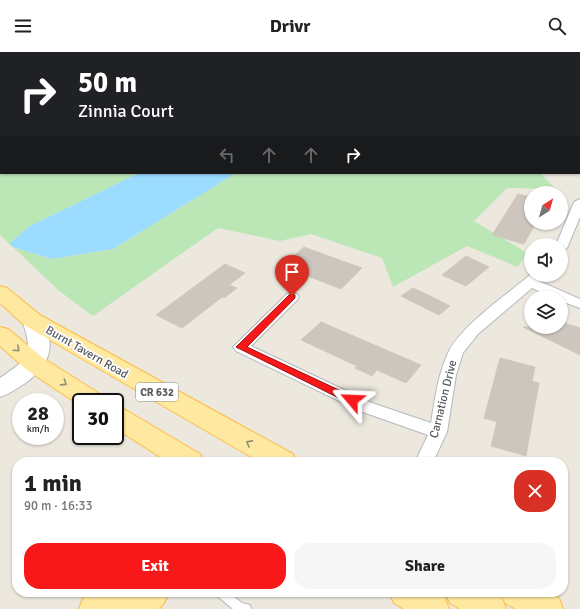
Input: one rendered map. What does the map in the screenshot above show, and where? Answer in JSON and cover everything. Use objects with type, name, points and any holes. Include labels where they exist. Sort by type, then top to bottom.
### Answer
[{"type":"main road","name":"Burnt Tavern Road","points":[[0,292],[32,320],[274,457]]},
{"type":"main road","points":[[0,334],[34,364],[80,393]]},
{"type":"main road","points":[[125,422],[155,457]]},
{"type":"main road","points":[[125,422],[182,457]]},
{"type":"main road","points":[[95,609],[113,597]]},
{"type":"main road","points":[[137,609],[148,597]]},
{"type":"main road","points":[[413,597],[433,609]]},
{"type":"main road","points":[[470,597],[490,609]]},
{"type":"main road","points":[[525,597],[547,609]]},
{"type":"street","points":[[565,238],[580,202]]},
{"type":"street","name":"Carnation Drive","points":[[426,457],[438,432],[448,375],[456,352],[473,331],[529,282]]},
{"type":"street","points":[[541,282],[580,304]]},
{"type":"street","points":[[292,296],[241,347],[366,407],[438,432]]},
{"type":"street","points":[[0,389],[34,364],[41,350],[38,333],[32,320]]},
{"type":"lane","points":[[227,597],[241,608]]},
{"type":"green space","points":[[0,174],[137,174],[30,226],[9,244],[0,235]]},
{"type":"green space","points":[[234,174],[541,174],[553,186],[524,186],[524,188],[507,188],[474,221],[524,251],[524,258],[518,267],[467,246],[393,287],[382,258],[311,234],[280,241],[218,228],[93,316],[58,290],[13,247],[51,259],[113,249]]},
{"type":"water","points":[[137,174],[234,174],[113,249],[51,259],[13,247],[9,244],[30,226]]},
{"type":"building","points":[[518,194],[524,195],[524,230],[532,230],[527,238],[524,238],[524,244],[492,235]]},
{"type":"building","points":[[304,247],[362,268],[341,289],[282,266]]},
{"type":"building","points":[[466,256],[489,267],[466,286],[442,275]]},
{"type":"building","points":[[225,264],[245,273],[229,285],[237,288],[224,298],[222,297],[182,328],[156,315]]},
{"type":"building","points":[[413,288],[450,306],[439,315],[401,296]]},
{"type":"building","points":[[321,322],[421,365],[406,383],[377,370],[372,376],[355,368],[357,366],[301,340]]},
{"type":"building","points":[[568,324],[580,328],[580,355],[537,334],[568,334]]},
{"type":"building","points":[[500,358],[535,367],[532,381],[539,383],[526,456],[491,446],[497,422],[484,418]]},
{"type":"route","points":[[292,296],[241,347],[352,400]]}]
